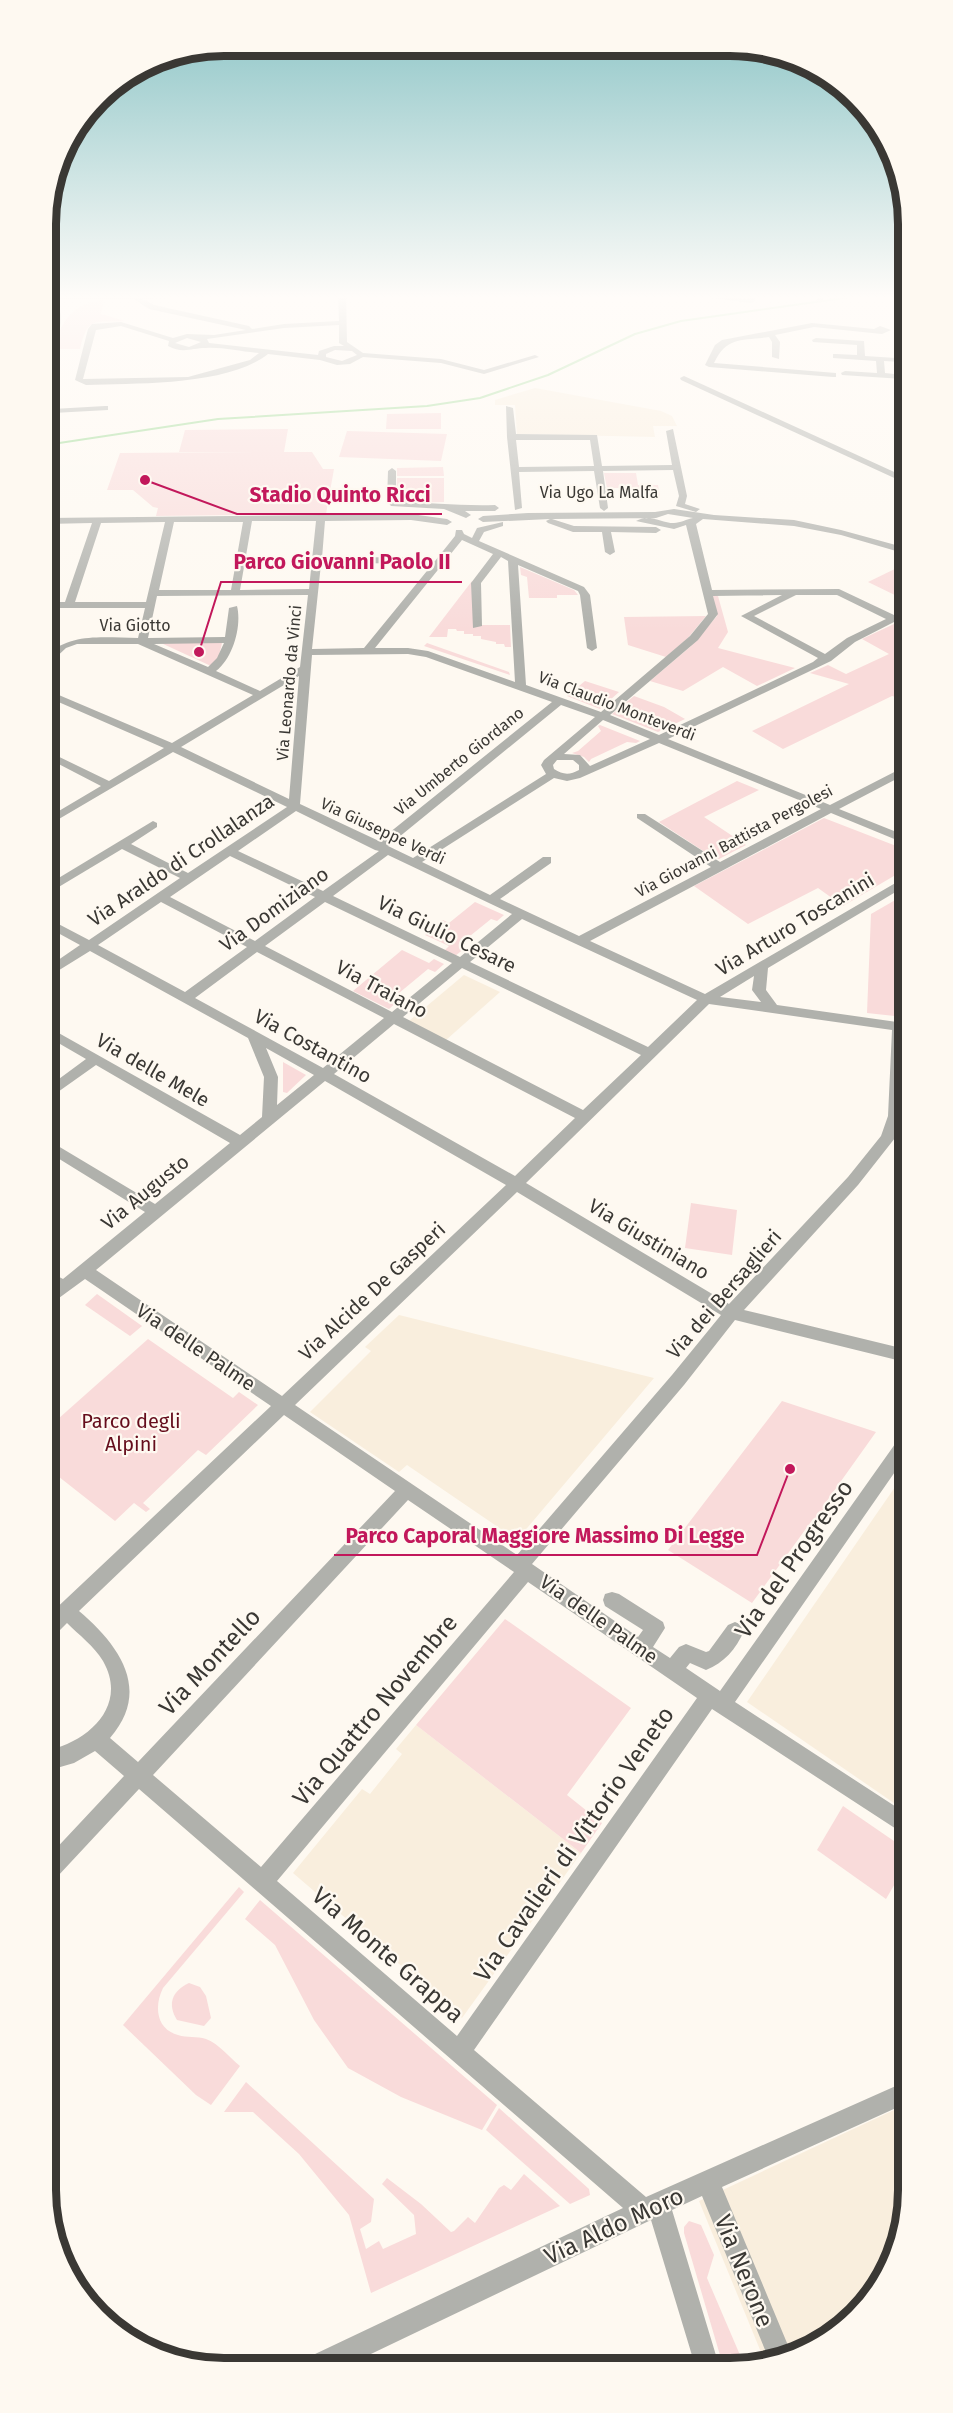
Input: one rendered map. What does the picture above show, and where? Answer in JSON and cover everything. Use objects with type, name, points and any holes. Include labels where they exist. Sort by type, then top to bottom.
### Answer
[{"type":"street","points":[[746,407],[898,477]]},
{"type":"street","points":[[56,411],[105,408]]},
{"type":"street","points":[[509,408],[518,515]]},
{"type":"street","points":[[669,431],[686,520],[713,614],[694,638],[547,765],[553,774],[566,777],[581,774],[660,739],[826,659],[852,640],[898,619]]},
{"type":"street","points":[[511,436],[594,437],[604,508],[571,529],[551,521]]},
{"type":"street","points":[[514,470],[677,467]]},
{"type":"street","points":[[392,471],[391,501],[394,504],[445,506],[449,519],[459,534],[584,592],[592,648]]},
{"type":"street","points":[[449,519],[495,508],[518,515]]},
{"type":"street","points":[[475,517],[495,508]]},
{"type":"street","name":"Via Ugo La Malfa","points":[[518,515],[604,508],[686,520]]},
{"type":"street","name":"Via Ugo La Malfa","points":[[656,518],[668,526],[686,520],[696,509],[706,518],[758,520],[813,526],[853,534],[898,548]]},
{"type":"street","name":"Via Ugo La Malfa","points":[[518,515],[551,521],[656,518],[668,511],[686,520]]},
{"type":"street","points":[[56,521],[387,519],[429,521],[518,515]]},
{"type":"street","points":[[367,651],[459,534],[480,530],[518,515]]},
{"type":"street","name":"Via Ugo La Malfa","points":[[518,515],[590,519]]},
{"type":"street","points":[[474,542],[480,530],[486,525],[475,517]]},
{"type":"street","points":[[686,520],[691,523],[706,518]]},
{"type":"street","points":[[235,592],[248,520]]},
{"type":"street","name":"Via Leonardo da Vinci","points":[[294,807],[305,668],[321,520]]},
{"type":"street","name":"Via Ugo La Malfa","points":[[571,529],[606,529],[686,520]]},
{"type":"street","points":[[69,605],[97,521]]},
{"type":"street","points":[[170,521],[142,644],[259,694]]},
{"type":"street","points":[[606,529],[610,552]]},
{"type":"street","points":[[477,626],[476,583],[499,553]]},
{"type":"street","points":[[513,559],[521,687]]},
{"type":"street","points":[[317,561],[394,560],[436,564]]},
{"type":"street","points":[[153,593],[313,592]]},
{"type":"street","points":[[797,592],[746,616],[826,659]]},
{"type":"street","points":[[708,593],[840,592],[898,617]]},
{"type":"street","points":[[56,605],[150,605]]},
{"type":"street","points":[[208,672],[222,662],[229,640],[234,608]]},
{"type":"street","name":"Via Giotto","points":[[56,652],[70,642],[229,640]]},
{"type":"street","name":"Via Claudio Monteverdi","points":[[307,652],[423,653],[602,716],[898,836]]},
{"type":"street","points":[[56,818],[305,668]]},
{"type":"street","name":"Via Giuseppe Verdi","points":[[56,697],[172,747],[382,849],[706,999],[898,1026]]},
{"type":"street","name":"Via Umberto Giordano","points":[[382,849],[560,701]]},
{"type":"street","points":[[556,757],[570,756],[582,760],[586,768],[581,774]]},
{"type":"street","points":[[56,759],[109,786]]},
{"type":"street","name":"Via Giovanni Battista Pergolesi","points":[[579,941],[898,773]]},
{"type":"street","points":[[413,863],[553,774]]},
{"type":"street","name":"Via Leonardo da Vinci","points":[[263,791],[284,790],[297,777]]},
{"type":"street","name":"Via Araldo di Crollalanza","points":[[56,968],[294,807]]},
{"type":"street","points":[[642,816],[719,867]]},
{"type":"street","points":[[56,885],[153,825]]},
{"type":"street","points":[[122,844],[189,878]]},
{"type":"street","name":"Via Domiziano","points":[[185,999],[324,896],[382,849]]},
{"type":"street","name":"Via Giulio Cesare","points":[[229,851],[649,1053]]},
{"type":"street","points":[[491,900],[547,860]]},
{"type":"street","name":"Via Arturo Toscanini","points":[[706,999],[898,886]]},
{"type":"street","name":"Via Traiano","points":[[161,897],[584,1117]]},
{"type":"street","name":"Via Augusto","points":[[55,1294],[520,914]]},
{"type":"street","name":"Via Costantino","points":[[56,927],[324,1074],[516,1184]]},
{"type":"street","points":[[762,966],[759,990],[772,1009]]},
{"type":"street","name":"Via Alcide De Gasperi","points":[[55,1622],[516,1184],[706,999]]},
{"type":"street","name":"Via delle Mele","points":[[56,1036],[240,1142]]},
{"type":"street","points":[[254,1036],[271,1077],[269,1119]]},
{"type":"street","points":[[56,1088],[95,1059]]},
{"type":"street","name":"Via dei Bersaglieri","points":[[526,1569],[731,1313],[853,1181],[888,1138],[896,1111],[898,1084]]},
{"type":"street","points":[[56,1150],[155,1211]]},
{"type":"street","name":"Via Giustiniano","points":[[516,1184],[731,1313],[897,1354]]},
{"type":"street","name":"Via delle Palme","points":[[84,1270],[716,1700],[897,1820]]},
{"type":"street","points":[[55,1281],[64,1287]]},
{"type":"street","name":"Via del Progresso","points":[[716,1700],[897,1454]]},
{"type":"street","name":"Via Montello","points":[[55,1864],[408,1489]]},
{"type":"street","name":"Via Quattro Novembre","points":[[262,1882],[526,1569]]},
{"type":"street","points":[[612,1600],[656,1628],[642,1648]]},
{"type":"street","points":[[55,1759],[70,1755],[96,1739],[117,1712],[121,1696],[120,1679],[108,1652],[66,1611]]},
{"type":"street","points":[[673,1670],[686,1653],[706,1661],[716,1657],[735,1631]]},
{"type":"street","name":"Via Cavalieri di Vittorio Veneto","points":[[459,2052],[716,1700]]},
{"type":"street","name":"Via Monte Grappa","points":[[96,1739],[459,2052],[651,2208]]},
{"type":"street","name":"Via Aldo Moro","points":[[335,2358],[651,2208],[897,2096]]},
{"type":"street","name":"Via Nerone","points":[[708,2182],[777,2351]]},
{"type":"street","points":[[651,2208],[705,2358]]},
{"type":"shaded area","points":[[515,407],[637,407],[661,411],[672,416],[677,426],[653,426],[655,437],[517,434]]},
{"type":"shaded area","points":[[464,975],[500,992],[446,1040],[409,1021]]},
{"type":"shaded area","points":[[399,1315],[654,1378],[517,1540],[407,1465],[399,1472],[310,1412],[371,1351],[365,1347]]},
{"type":"shaded area","points":[[897,1484],[897,1805],[747,1702]]},
{"type":"shaded area","points":[[416,1725],[581,1853],[462,2018],[293,1873],[362,1789],[370,1794],[402,1754],[396,1749]]},
{"type":"shaded area","points":[[897,2109],[897,2200],[894,2222],[885,2254],[863,2292],[840,2316],[823,2329],[794,2345],[762,2354],[699,2201]]},
{"type":"green space","points":[[441,413],[441,429],[386,429],[387,414]]},
{"type":"green space","points":[[288,429],[284,452],[312,452],[323,469],[334,469],[326,514],[156,516],[158,508],[153,507],[133,490],[107,490],[120,453],[256,452],[179,452],[185,430]]},
{"type":"green space","points":[[347,431],[447,434],[441,461],[339,457]]},
{"type":"green space","points":[[443,467],[444,476],[397,476],[397,468]]},
{"type":"green space","points":[[604,473],[636,473],[638,485],[658,485],[660,496],[636,496],[634,488],[607,488]]},
{"type":"green space","points":[[397,478],[444,478],[444,502],[398,503],[393,499],[396,497]]},
{"type":"green space","points":[[520,567],[574,590],[578,595],[529,598],[527,577],[521,575]]},
{"type":"green space","points":[[898,568],[898,596],[868,582]]},
{"type":"green space","points":[[472,581],[474,625],[510,625],[511,647],[481,639],[481,636],[464,634],[464,631],[456,629],[448,629],[447,637],[429,637]]},
{"type":"green space","points":[[712,596],[718,596],[728,632],[718,648],[795,668],[757,686],[723,667],[683,691],[650,681],[690,647],[717,616]]},
{"type":"green space","points":[[706,616],[688,638],[666,657],[628,645],[624,617]]},
{"type":"green space","points":[[894,624],[898,626],[898,698],[892,696],[783,749],[752,731],[849,684],[810,673],[828,665],[846,674],[889,654],[862,639]]},
{"type":"green space","points":[[161,643],[222,643],[218,660],[211,666]]},
{"type":"green space","points":[[427,643],[509,672],[510,675],[424,646]]},
{"type":"green space","points":[[585,681],[619,692],[600,709],[567,696]]},
{"type":"green space","points":[[634,696],[664,707],[685,719],[658,732],[612,714]]},
{"type":"green space","points":[[598,726],[640,741],[627,742],[589,762],[584,757],[572,753],[578,751],[601,731]]},
{"type":"green space","points":[[737,781],[759,790],[704,817],[746,845],[719,859],[714,858],[659,822]]},
{"type":"green space","points":[[824,818],[898,847],[898,874],[843,906],[818,888],[748,924],[694,886]]},
{"type":"green space","points":[[898,899],[898,1016],[867,1013],[871,914]]},
{"type":"green space","points":[[475,902],[504,915],[497,921],[491,919],[460,944],[465,948],[455,956],[444,951],[449,946],[425,935],[443,920],[449,923]]},
{"type":"green space","points":[[402,950],[429,963],[434,959],[444,964],[435,972],[428,969],[393,998],[398,1001],[389,1009],[353,991]]},
{"type":"green space","points":[[283,1062],[306,1075],[287,1093],[283,1092]]},
{"type":"green space","points":[[691,1203],[737,1210],[732,1255],[685,1248]]},
{"type":"green space","points":[[97,1294],[142,1326],[130,1336],[85,1305]]},
{"type":"green space","name":"Parco degli Alpini","points":[[148,1339],[233,1398],[239,1392],[258,1405],[206,1455],[198,1450],[143,1503],[150,1509],[146,1512],[134,1503],[115,1521],[55,1474],[55,1421]]},
{"type":"green space","points":[[782,1401],[876,1432],[824,1505],[833,1512],[832,1521],[823,1524],[813,1519],[752,1603],[668,1550]]},
{"type":"green space","points":[[505,1619],[631,1708],[567,1795],[602,1823],[581,1853],[416,1725]]},
{"type":"green space","points":[[843,1806],[897,1843],[897,1880],[886,1899],[817,1850]]},
{"type":"green space","points":[[239,1887],[244,1892],[163,1988],[158,2002],[159,2016],[165,2028],[178,2035],[210,2041],[240,2066],[211,2105],[196,2095],[123,2025]]},
{"type":"green space","points":[[260,1900],[497,2105],[482,2130],[401,2097],[348,2068],[314,2020],[275,1945],[245,1919]]},
{"type":"green space","points":[[189,1983],[200,1987],[206,1996],[211,2018],[204,2026],[177,2020],[172,2009],[175,1994]]},
{"type":"green space","points":[[246,2082],[374,2199],[371,2222],[360,2229],[366,2249],[379,2241],[383,2249],[416,2234],[414,2215],[382,2184],[387,2178],[421,2204],[451,2232],[468,2217],[475,2223],[499,2188],[504,2185],[511,2190],[524,2174],[560,2206],[371,2293],[349,2215],[299,2154],[253,2112],[224,2112]]},
{"type":"green space","points":[[499,2108],[589,2189],[590,2195],[570,2204],[486,2130]]},
{"type":"green space","points":[[689,2221],[701,2225],[714,2255],[707,2278],[741,2357],[721,2358],[684,2227]]},
{"type":"waterway","points":[[56,444],[218,419],[417,407]]},
{"type":"place","name":"Stadio Quinto Ricci","points":[[145,480]]},
{"type":"place","name":"Parco Giovanni Paolo II","points":[[199,652]]},
{"type":"place","name":"Parco Caporal Maggiore Massimo Di Legge","points":[[790,1469]]}]
